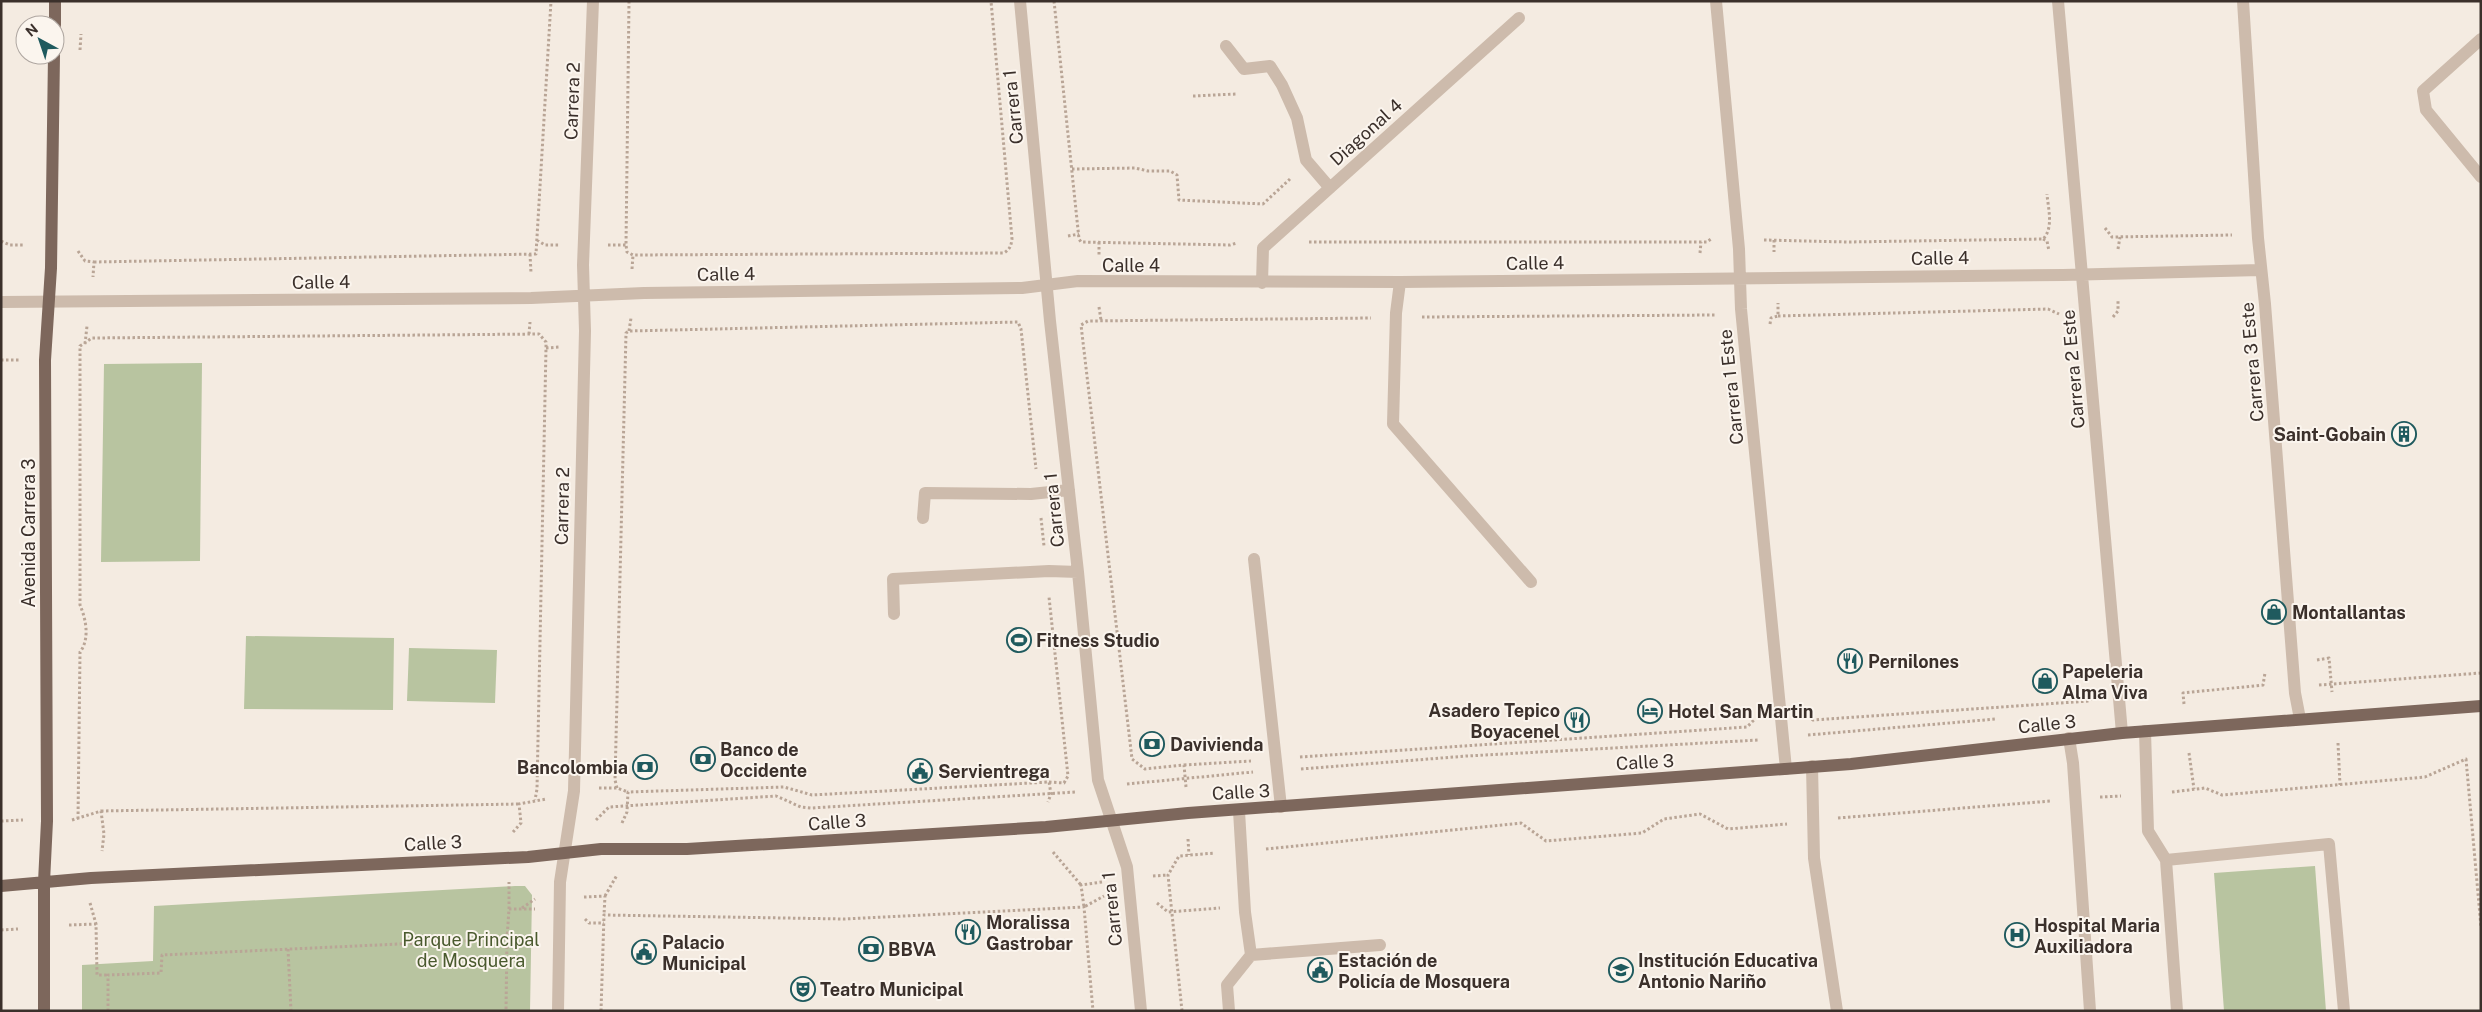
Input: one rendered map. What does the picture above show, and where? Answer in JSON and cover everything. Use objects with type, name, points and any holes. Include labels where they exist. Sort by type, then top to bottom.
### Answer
[{"type":"main road","points":[[55,1],[55,15]]},
{"type":"main road","name":"Avenida Carrera 3","points":[[44,1011],[44,882],[47,821],[45,360],[50,301],[54,65]]},
{"type":"main road","name":"Calle 3","points":[[1,886],[90,878],[528,857],[565,852],[804,842],[1111,821],[1188,813],[1851,764],[2122,733],[2300,719],[2432,712],[2481,706]]},
{"type":"street","name":"Carrera 2","points":[[558,1011],[560,882],[574,791],[585,331],[583,295],[593,1]]},
{"type":"street","name":"Carrera 1","points":[[1020,1],[1097,773],[1127,867],[1141,1011]]},
{"type":"street","name":"Carrera 1 Este","points":[[1716,1],[1739,249],[1739,277],[1786,769]]},
{"type":"street","name":"Carrera 2 Este","points":[[2058,1],[2122,733]]},
{"type":"street","name":"Carrera 3 Este","points":[[2243,1],[2260,270],[2265,304],[2295,686],[2300,719]]},
{"type":"street","name":"Diagonal 4","points":[[1262,283],[1263,248],[1519,18]]},
{"type":"street","points":[[2481,39],[2423,91],[2426,110],[2481,177]]},
{"type":"street","points":[[1226,46],[1244,69],[1270,66],[1282,85],[1297,118],[1306,160],[1330,188]]},
{"type":"street","name":"Calle 4","points":[[1,302],[512,298],[583,295],[1022,288],[1078,281],[1400,282],[2083,274],[2260,270]]},
{"type":"street","points":[[1400,282],[1396,317],[1393,424],[1531,582]]},
{"type":"street","points":[[923,518],[925,493],[1039,493],[1069,490]]},
{"type":"street","points":[[1254,559],[1278,765],[1281,807]]},
{"type":"street","points":[[894,614],[893,580],[1078,572]]},
{"type":"street","points":[[2145,731],[2148,831],[2166,860],[2177,1011]]},
{"type":"street","points":[[2069,738],[2090,1011]]},
{"type":"street","points":[[1812,766],[1814,858],[1837,1011]]},
{"type":"street","points":[[1229,1011],[1227,985],[1251,955],[1239,810]]},
{"type":"street","points":[[2166,860],[2329,844],[2344,1011]]},
{"type":"street","points":[[1251,955],[1380,945]]},
{"type":"path","points":[[94,262],[536,254],[551,1]]},
{"type":"path","points":[[629,1],[626,245],[627,252],[632,255],[1004,253],[1007,251],[1011,247],[1012,240],[991,1]]},
{"type":"path","points":[[1054,1],[1080,234]]},
{"type":"path","points":[[1193,96],[1237,94]]},
{"type":"path","points":[[1072,169],[1136,168],[1148,171],[1170,170],[1177,175],[1179,200],[1263,204],[1294,176]]},
{"type":"path","points":[[1764,240],[1847,242],[2043,238],[2048,234],[2049,226],[2046,187]]},
{"type":"path","points":[[2105,226],[2112,237],[2231,236],[2235,230]]},
{"type":"path","points":[[1303,238],[1305,242],[1706,242],[1711,238],[1711,232]]},
{"type":"path","points":[[1778,316],[2048,309],[2060,314],[2060,323]]},
{"type":"path","points":[[1719,319],[1714,314],[1088,321],[1081,325],[1132,759],[1144,769],[1184,765],[1278,765],[1783,737],[2004,718]]},
{"type":"path","points":[[617,788],[615,770],[626,333],[633,331],[1018,322],[1021,329],[1068,776],[1064,782],[1049,782]]},
{"type":"path","points":[[78,819],[80,652],[85,645],[86,618],[80,605],[80,346],[92,338],[539,334],[546,342],[546,348],[538,789],[535,800]]},
{"type":"path","points":[[2295,686],[2481,673]]},
{"type":"path","points":[[1808,708],[1810,719],[1813,720],[2089,701],[2096,692]]},
{"type":"path","points":[[2175,702],[2192,701]]},
{"type":"path","points":[[565,852],[609,807],[776,796],[801,807],[810,808],[1051,794],[1278,765],[1747,727],[1754,722],[1755,717]]},
{"type":"path","points":[[1182,1011],[1168,875],[1179,856],[1521,823],[1546,841],[1642,833],[1664,819],[1700,814],[1728,829],[2074,799],[2147,795],[2205,788],[2222,795],[2425,777],[2466,759],[2481,927]]},
{"type":"path","points":[[1184,765],[1189,855]]},
{"type":"path","points":[[605,896],[620,872],[619,829],[628,806],[628,792],[784,786],[812,795],[884,790]]},
{"type":"path","points":[[1,821],[78,819],[101,811],[519,804]]},
{"type":"path","points":[[101,811],[104,846],[90,878],[90,909],[96,924],[97,975],[161,973],[162,955],[507,940]]},
{"type":"path","points":[[1163,875],[1168,875]]},
{"type":"path","points":[[1128,880],[1168,912],[1223,908]]},
{"type":"path","points":[[1085,884],[1082,885],[1093,1011]]},
{"type":"path","points":[[600,1011],[604,915],[845,919],[1084,907]]},
{"type":"path","points":[[506,1011],[509,909],[533,910]]},
{"type":"path","points":[[589,923],[604,923]]},
{"type":"path","points":[[288,949],[291,1011]]},
{"type":"path","points":[[108,975],[108,1011]]},
{"type":"green space","points":[[202,363],[200,561],[101,562],[104,364]]},
{"type":"green space","points":[[246,636],[394,638],[393,710],[244,709]]},
{"type":"green space","points":[[409,648],[497,650],[495,703],[407,701]]},
{"type":"green space","points":[[2315,866],[2326,1011],[2224,1011],[2214,873]]},
{"type":"green space","name":"Parque Principal de Mosquera","points":[[525,886],[532,895],[530,1011],[82,1011],[82,965],[153,961],[154,906]]},
{"type":"place","name":"Saint-Gobain","points":[[2404,434]]},
{"type":"place","name":"Montallantas","points":[[2274,612]]},
{"type":"place","name":"Fitness Studio","points":[[1019,640]]},
{"type":"place","name":"Pernilones","points":[[1850,661]]},
{"type":"place","name":"Papeleria Alma Viva","points":[[2045,681]]},
{"type":"place","name":"Hotel San Martin","points":[[1650,711]]},
{"type":"place","name":"Asadero Tepico Boyacenel","points":[[1577,720]]},
{"type":"place","name":"Davivienda","points":[[1152,744]]},
{"type":"place","name":"Banco de Occidente","points":[[703,759]]},
{"type":"place","name":"Bancolombia","points":[[645,767]]},
{"type":"place","name":"Servientrega","points":[[920,771]]},
{"type":"place","name":"Moralissa Gastrobar","points":[[968,932]]},
{"type":"place","name":"Hospital Maria Auxiliadora","points":[[2017,935]]},
{"type":"place","name":"BBVA","points":[[871,949]]},
{"type":"place","name":"Palacio Municipal","points":[[644,952]]},
{"type":"place","name":"Estación de Policía de Mosquera","points":[[1320,970]]},
{"type":"place","name":"Institución Educativa Antonio Nariño","points":[[1621,970]]},
{"type":"place","name":"Teatro Municipal","points":[[803,989]]}]
